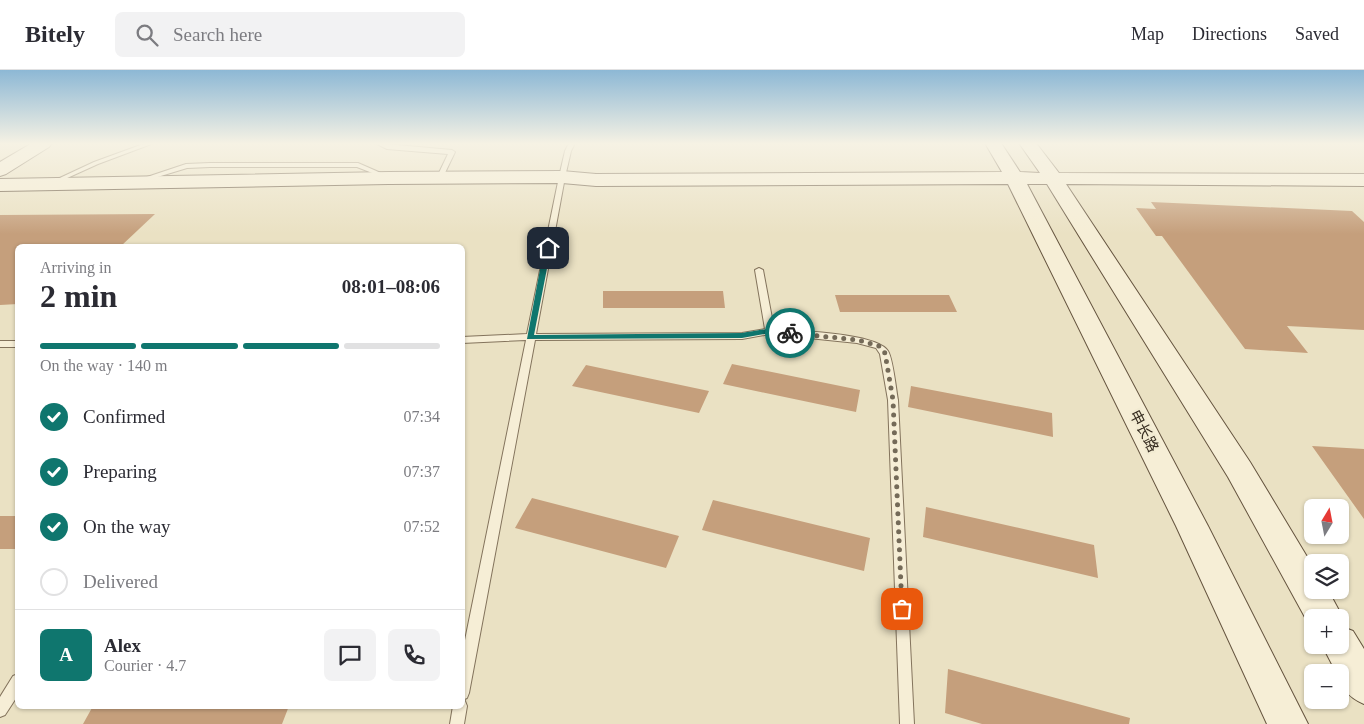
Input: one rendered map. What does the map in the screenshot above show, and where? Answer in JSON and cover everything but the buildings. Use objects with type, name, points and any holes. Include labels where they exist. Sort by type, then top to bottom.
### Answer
[{"type":"main road","points":[[0,185],[440,177],[562,177],[596,180],[932,174]]},
{"type":"main road","name":"申长路","points":[[1012,174],[1188,517],[1288,724]]},
{"type":"main road","points":[[1051,174],[1239,470],[1320,609]]},
{"type":"main road","points":[[1110,174],[1364,180]]},
{"type":"main road","points":[[1346,654],[1364,684]]},
{"type":"lane","points":[[50,184],[73,174]]},
{"type":"lane","points":[[465,677],[563,174]]},
{"type":"lane","points":[[759,270],[770,331]]},
{"type":"lane","points":[[465,340],[530,337],[742,336],[770,331],[858,340],[879,346],[885,353],[893,400],[907,724]]},
{"type":"lane","points":[[0,344],[15,344]]},
{"type":"lane","points":[[0,710],[15,686]]},
{"type":"lane","points":[[457,724],[460,709]]},
{"type":"way so far","points":[[790,333],[858,340],[879,346],[885,353],[893,400],[902,609]]},
{"type":"route","points":[[548,248],[530,337],[742,336],[770,331],[790,333]]}]
